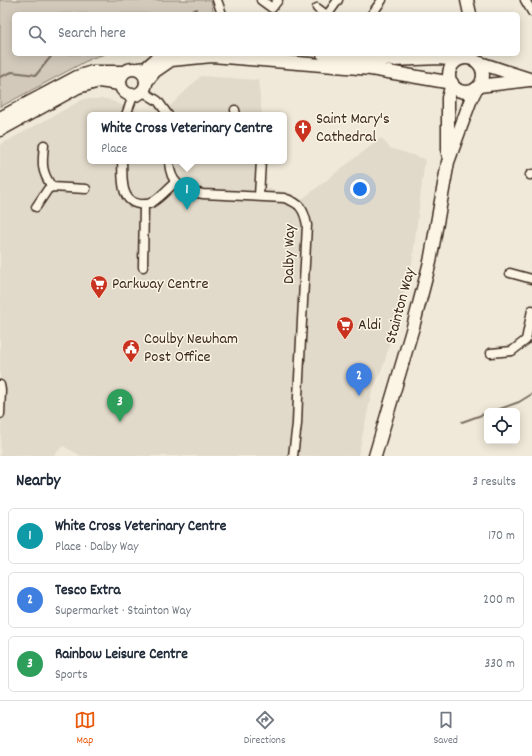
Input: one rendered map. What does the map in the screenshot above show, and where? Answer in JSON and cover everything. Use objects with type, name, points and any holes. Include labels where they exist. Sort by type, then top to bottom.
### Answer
[{"type":"street","points":[[217,0],[221,12]]},
{"type":"street","points":[[261,0],[272,8],[278,0]]},
{"type":"street","points":[[328,12],[338,0]]},
{"type":"street","points":[[373,12],[382,0]]},
{"type":"street","points":[[465,12],[467,0],[470,12]]},
{"type":"street","points":[[525,0],[532,12]]},
{"type":"street","points":[[316,8],[323,12]]},
{"type":"street","points":[[0,118],[77,77],[92,72],[130,71],[146,68],[160,56]]},
{"type":"street","points":[[166,112],[144,86],[144,75],[130,71],[122,76],[120,84],[124,91],[131,95],[136,95],[144,86],[155,71],[171,60],[212,56],[371,69],[452,84],[461,91],[472,91],[482,82],[484,72],[479,60]]},
{"type":"street","points":[[346,56],[393,60],[469,58],[479,60],[531,80]]},
{"type":"street","points":[[452,84],[449,73],[453,64],[458,58]]},
{"type":"street","points":[[478,87],[531,80]]},
{"type":"street","points":[[0,130],[78,87],[99,81],[120,84]]},
{"type":"street","name":"Stainton Way","points":[[448,162],[448,98],[452,84]]},
{"type":"street","name":"Stainton Way","points":[[375,456],[413,327],[430,262],[448,162],[471,99],[478,87]]},
{"type":"street","points":[[127,112],[132,99]]},
{"type":"street","points":[[44,145],[42,167],[47,180],[52,187]]},
{"type":"street","points":[[122,164],[124,191],[134,203],[144,204],[154,202],[176,182],[170,170],[169,164]]},
{"type":"street","points":[[259,196],[261,164]]},
{"type":"street","name":"Dalby Way","points":[[176,182],[181,187],[198,193],[284,198],[291,200],[300,206],[305,215],[307,226],[297,424],[293,456]]},
{"type":"street","points":[[36,207],[48,189],[52,187],[86,189]]},
{"type":"street","points":[[143,267],[144,204]]},
{"type":"street","points":[[510,273],[532,279]]},
{"type":"street","points":[[491,353],[512,351],[526,340],[532,310]]},
{"type":"street","points":[[0,385],[0,414]]},
{"type":"shaded area","points":[[0,0],[211,0],[214,12],[12,12],[12,56],[98,56],[92,58],[0,107]]},
{"type":"shaded area","points":[[201,76],[258,80],[262,112],[164,112]]},
{"type":"shaded area","points":[[84,99],[107,99],[138,112],[87,112],[87,164],[264,164],[264,184],[267,188],[292,194],[301,200],[381,138],[390,148],[425,159],[412,263],[384,364],[372,391],[358,456],[81,456],[63,446],[53,456],[0,456],[2,403],[0,396],[0,145]]},
{"type":"waterway","points":[[190,12],[197,9]]},
{"type":"waterway","points":[[0,77],[12,72],[36,75],[51,56]]},
{"type":"waterway","points":[[502,408],[519,402],[532,394]]},
{"type":"waterway","points":[[462,422],[484,414]]},
{"type":"place","name":"Saint Mary's Cathedral","points":[[303,143]]},
{"type":"place","name":"White Cross Veterinary Centre","points":[[187,210]]},
{"type":"place","name":"Parkway Centre","points":[[99,299]]},
{"type":"place","name":"Aldi","points":[[345,340]]},
{"type":"place","name":"Coulby Newham Post Office","points":[[131,363]]},
{"type":"place","name":"Tesco Extra","points":[[359,396]]},
{"type":"place","name":"Rainbow Leisure Centre","points":[[120,422]]}]
